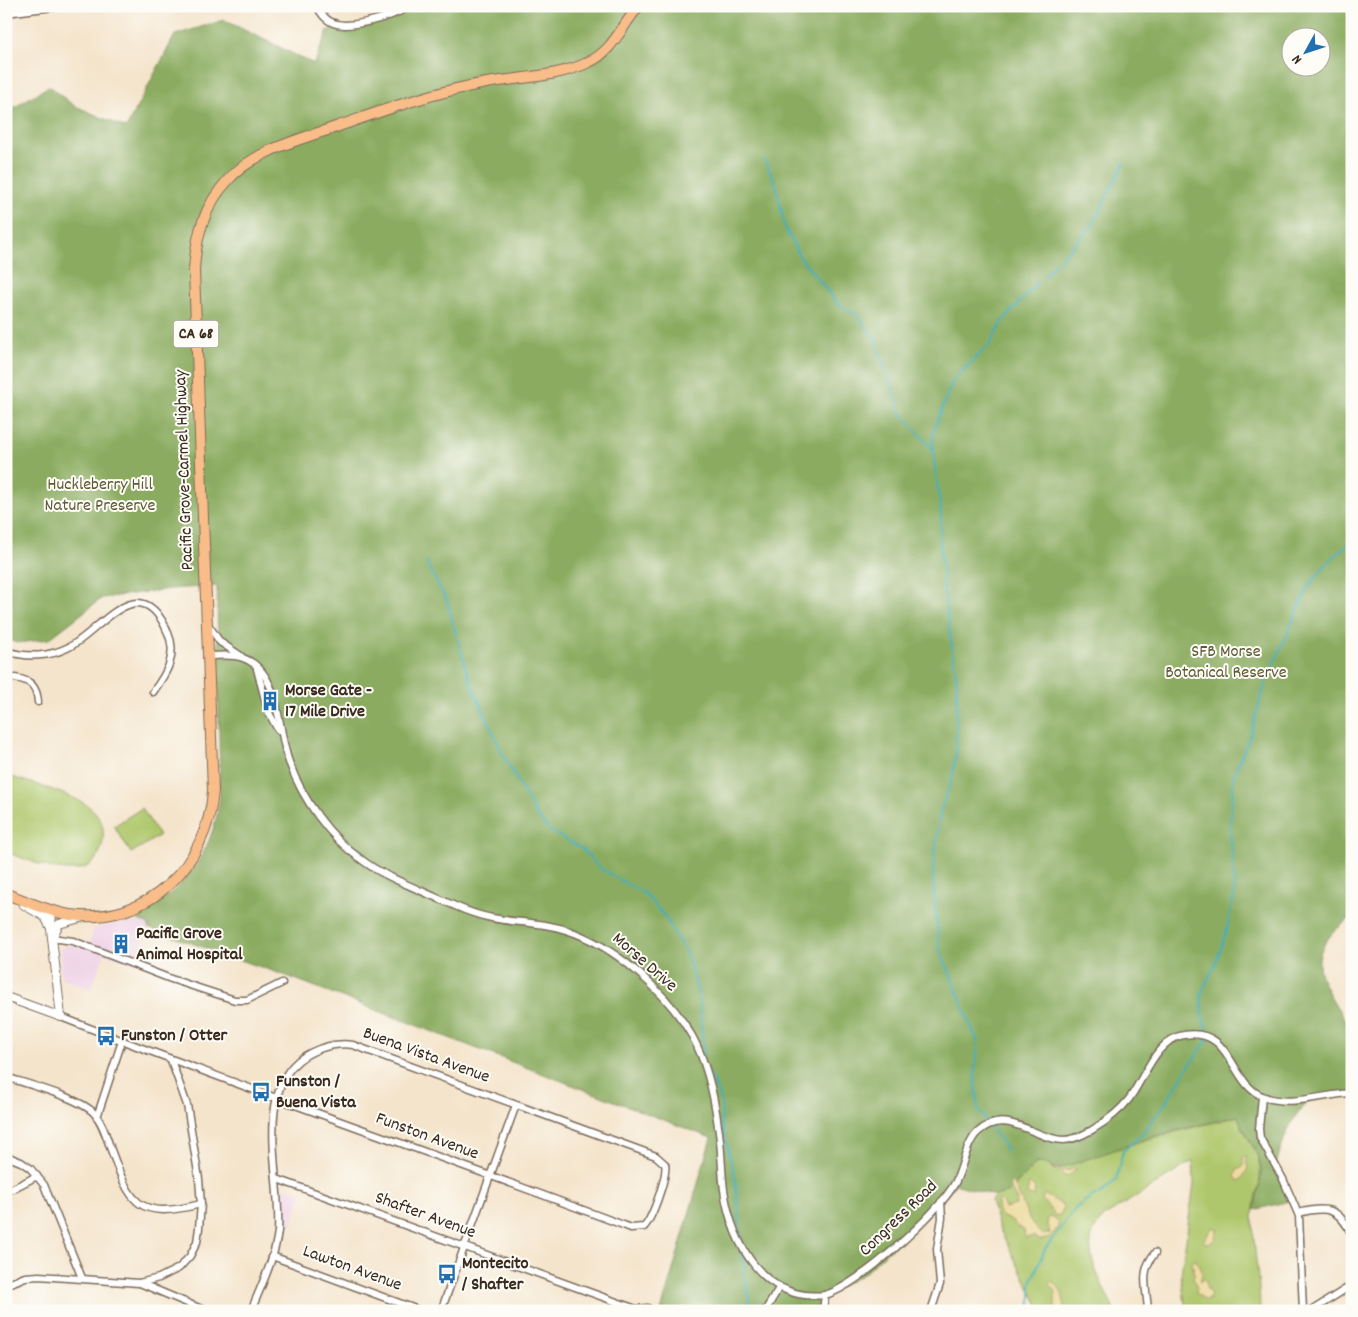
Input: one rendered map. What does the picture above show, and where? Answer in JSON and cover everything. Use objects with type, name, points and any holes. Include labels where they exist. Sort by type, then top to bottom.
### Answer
[{"type":"main road","name":"Pacific Grove-Carmel Highway","points":[[88,916],[118,913],[151,898],[175,880],[194,856],[208,824],[213,791],[194,270],[195,245],[200,228],[217,194],[229,178],[259,156],[418,98],[484,83],[565,70],[585,64],[603,54],[639,6]]},
{"type":"main road","name":"CA 68","points":[[6,894],[52,910],[88,916]]},
{"type":"street","points":[[6,13],[61,6]]},
{"type":"street","points":[[317,6],[326,19],[343,26],[393,15],[408,6]]},
{"type":"street","points":[[6,651],[29,656],[60,651],[80,641],[115,610],[132,604],[142,605],[155,612],[161,619],[170,637],[172,647],[167,672],[153,692]]},
{"type":"street","points":[[207,622],[217,639],[244,658]]},
{"type":"street","name":"Morse Drive","points":[[209,656],[244,658],[256,666],[264,689],[268,711],[282,738],[295,777],[311,806],[334,834],[361,860],[390,877],[472,912],[503,920],[551,926],[584,936],[619,957],[668,1002],[692,1036],[710,1083],[719,1129],[725,1196],[736,1234],[755,1268],[778,1288]]},
{"type":"street","points":[[15,678],[26,680],[33,686],[38,702]]},
{"type":"street","points":[[6,898],[46,917],[51,929]]},
{"type":"street","points":[[52,910],[51,929],[61,1017]]},
{"type":"street","points":[[52,938],[59,924],[88,916]]},
{"type":"street","points":[[52,938],[73,941],[227,998],[247,1000],[282,984]]},
{"type":"street","name":"Funston Avenue","points":[[6,997],[170,1060],[639,1229],[644,1227],[649,1220],[665,1174]]},
{"type":"street","name":"Congress Road","points":[[825,1294],[842,1288],[863,1274],[941,1202],[957,1179],[974,1136],[982,1129],[1006,1122],[1058,1140],[1073,1139],[1112,1116],[1126,1103],[1157,1054],[1167,1043],[1178,1036],[1202,1035],[1216,1042],[1227,1053],[1247,1083],[1262,1096]]},
{"type":"street","points":[[97,1117],[122,1041]]},
{"type":"street","name":"Buena Vista Avenue","points":[[252,1311],[272,1256],[278,1232],[274,1117],[276,1098],[285,1074],[294,1063],[319,1049],[347,1044],[516,1105],[656,1156],[665,1164],[665,1174]]},
{"type":"street","points":[[139,1283],[159,1278],[186,1262],[197,1242],[201,1204],[188,1111],[170,1060]]},
{"type":"street","points":[[6,1077],[84,1105],[97,1117],[131,1196],[140,1206],[150,1210],[166,1210],[201,1204]]},
{"type":"street","points":[[1302,1311],[1300,1225],[1298,1213],[1286,1185],[1260,1138],[1262,1096],[1288,1101],[1352,1093]]},
{"type":"street","points":[[441,1311],[516,1105]]},
{"type":"street","points":[[6,1156],[21,1162],[44,1185],[82,1278]]},
{"type":"street","points":[[6,1192],[37,1176]]},
{"type":"street","name":"Shafter Avenue","points":[[277,1179],[636,1309],[648,1308]]},
{"type":"street","points":[[931,1311],[940,1284],[937,1249],[941,1202]]},
{"type":"street","points":[[1298,1213],[1319,1209],[1335,1212],[1345,1222],[1352,1235]]},
{"type":"street","points":[[1148,1311],[1145,1272],[1147,1263],[1155,1253]]},
{"type":"street","name":"Lawton Avenue","points":[[272,1256],[421,1311]]},
{"type":"street","points":[[6,1285],[25,1277],[39,1276],[139,1283],[206,1311]]},
{"type":"street","points":[[1311,1311],[1352,1285]]},
{"type":"street","points":[[765,1311],[778,1288],[804,1294],[825,1294],[824,1311]]},
{"type":"shaded area","points":[[130,920],[149,925],[134,964],[105,953],[91,989],[61,978],[60,949],[70,944],[87,949],[94,929]]},
{"type":"shaded area","points":[[286,1187],[302,1193],[292,1225],[284,1223],[283,1189]]},
{"type":"green space","points":[[417,6],[1352,6],[1352,917],[1336,930],[1325,943],[1320,955],[1319,967],[1328,992],[1347,1023],[1352,1024],[1352,1093],[1329,1094],[1317,1097],[1301,1109],[1289,1127],[1276,1166],[1293,1200],[1254,1210],[1261,1167],[1256,1152],[1238,1116],[1162,1134],[1055,1170],[1049,1164],[1036,1163],[1009,1192],[995,1196],[955,1184],[939,1204],[863,1274],[825,1295],[823,1311],[661,1311],[711,1138],[287,976],[148,928],[149,925],[132,917],[151,907],[181,884],[202,855],[216,820],[220,799],[217,586],[170,589],[102,598],[49,639],[17,643],[6,639],[6,110],[10,110],[49,86],[73,105],[126,128],[175,35],[224,20],[314,64],[328,30],[395,19]]},
{"type":"green space","points":[[6,775],[75,798],[95,812],[102,823],[103,840],[98,856],[89,866],[76,870],[62,870],[47,867],[6,852]]},
{"type":"green space","points":[[142,808],[159,836],[131,853],[114,826]]},
{"type":"green space","points":[[1238,1116],[1257,1155],[1260,1168],[1253,1218],[1260,1311],[1186,1311],[1181,1275],[1194,1183],[1193,1161],[1108,1214],[1097,1225],[1092,1236],[1093,1260],[1114,1311],[1041,1311],[999,1228],[991,1201],[995,1196],[1009,1192],[1036,1163],[1049,1164]]},
{"type":"sand","points":[[1247,1156],[1248,1168],[1242,1179],[1238,1181],[1235,1176],[1237,1170],[1243,1167],[1243,1157]]},
{"type":"sand","points":[[1051,1165],[1062,1171],[1071,1170],[1074,1167],[1076,1169],[1070,1175],[1065,1176]]},
{"type":"sand","points":[[1012,1182],[1027,1215],[1042,1235],[1050,1233],[1047,1222],[1050,1216],[1059,1222],[1057,1228],[1050,1236],[1040,1240],[1033,1236],[1025,1238],[1024,1230],[999,1213],[998,1200],[1001,1200],[1005,1208],[1016,1205],[1017,1201],[1009,1185]]},
{"type":"sand","points":[[1029,1183],[1035,1189],[1034,1197],[1027,1194]]},
{"type":"sand","points":[[1044,1194],[1064,1206],[1061,1214],[1056,1216],[1042,1200]]},
{"type":"sand","points":[[1213,1227],[1217,1229],[1216,1236],[1212,1242],[1207,1244],[1203,1241]]},
{"type":"sand","points":[[1195,1259],[1202,1273],[1200,1282],[1204,1279],[1206,1281],[1206,1287],[1211,1295],[1209,1300],[1205,1300],[1196,1293],[1197,1288],[1193,1276],[1195,1274],[1192,1263]]},
{"type":"sand","points":[[1051,1281],[1060,1290],[1065,1311],[1055,1311],[1055,1291],[1049,1284]]},
{"type":"waterway","points":[[764,159],[775,181],[785,228],[800,257],[838,304],[857,315],[875,339],[900,412],[934,451]]},
{"type":"waterway","points":[[1044,276],[1092,226],[1124,163]]},
{"type":"waterway","points":[[988,1123],[978,1109],[975,1074],[978,1043],[939,947],[935,907],[933,868],[940,812],[952,779],[956,753],[957,683],[944,591],[940,542],[941,510],[934,462],[933,432],[953,380],[990,344],[1003,321],[1037,282]]},
{"type":"waterway","points":[[1210,1035],[1203,1020],[1201,994],[1215,965],[1226,933],[1235,891],[1230,827],[1234,774],[1250,736],[1265,684],[1308,587],[1330,560],[1352,541]]},
{"type":"waterway","points":[[426,562],[447,601],[468,676],[503,755],[537,816],[549,830],[582,849],[601,869],[645,894],[666,918],[688,957],[699,998],[704,1056]]},
{"type":"waterway","points":[[1031,1311],[1031,1282],[1045,1249],[1076,1208],[1092,1196],[1100,1194],[1116,1180],[1123,1151],[1141,1135],[1165,1104],[1208,1039]]},
{"type":"waterway","points":[[711,1076],[721,1099],[722,1125],[735,1177],[741,1238]]},
{"type":"waterway","points":[[990,1127],[1008,1151]]},
{"type":"waterway","points":[[741,1250],[751,1311]]},
{"type":"place","name":"Morse Gate - 17 Mile Drive","points":[[270,701]]},
{"type":"place","name":"Pacific Grove Animal Hospital","points":[[121,944]]},
{"type":"place","name":"Funston / Otter","points":[[106,1036]]},
{"type":"place","name":"Funston / Buena Vista","points":[[261,1092]]},
{"type":"place","name":"Montecito / Shafter","points":[[447,1274]]},
{"type":"park label","name":"Huckleberry Hill Nature Preserve","points":[[100,495]]},
{"type":"park label","name":"SFB Morse Botanical Reserve","points":[[1226,662]]}]
